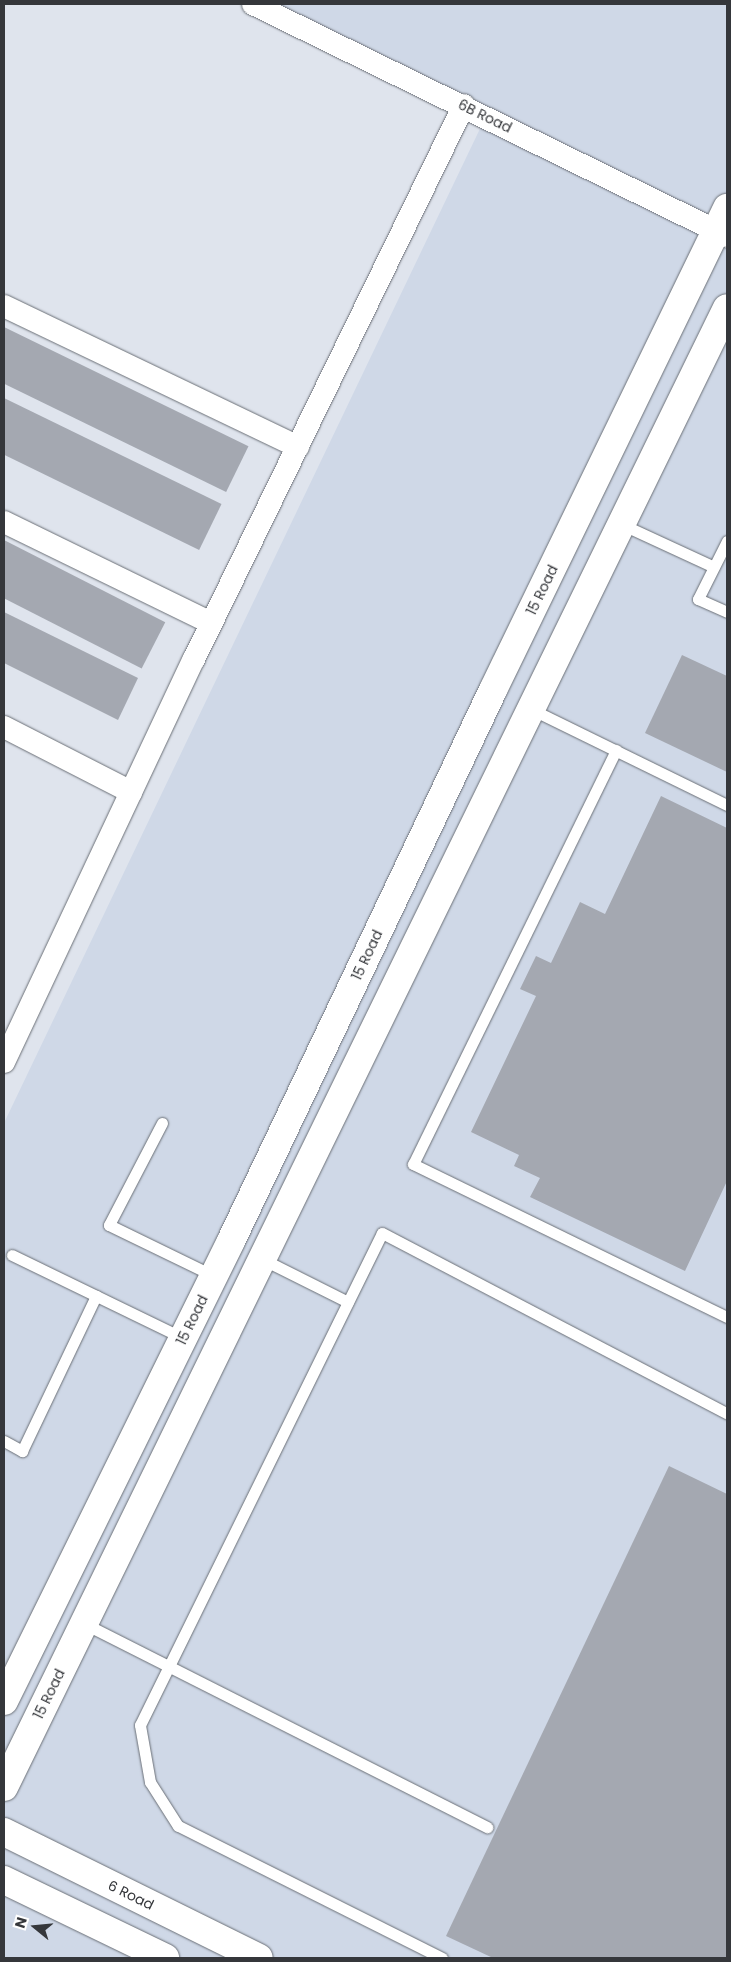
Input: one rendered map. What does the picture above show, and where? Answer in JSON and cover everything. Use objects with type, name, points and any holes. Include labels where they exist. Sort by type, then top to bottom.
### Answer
[{"type":"street","name":"6B Road","points":[[253,4],[464,105],[724,225]]},
{"type":"street","points":[[4,1062],[211,624],[464,105]]},
{"type":"street","name":"15 Road","points":[[4,1701],[214,1276],[493,690],[724,225]]},
{"type":"street","points":[[4,306],[298,447]]},
{"type":"street","name":"15 Road","points":[[4,1787],[727,308]]},
{"type":"street","points":[[4,522],[211,624]]},
{"type":"street","points":[[4,727],[131,792]]},
{"type":"street","points":[[214,1276],[245,1291]]},
{"type":"street","name":"6 Road","points":[[4,1832],[259,1958]]},
{"type":"street","points":[[4,1880],[165,1958]]},
{"type":"lane","points":[[621,524],[714,567]]},
{"type":"lane","points":[[727,541],[698,599],[727,612]]},
{"type":"lane","points":[[530,709],[727,805]]},
{"type":"lane","points":[[616,750],[413,1164],[727,1317]]},
{"type":"lane","points":[[162,1123],[109,1225],[214,1276]]},
{"type":"lane","points":[[442,1958],[178,1826],[150,1782],[140,1725],[382,1233],[727,1413]]},
{"type":"lane","points":[[12,1255],[183,1338]]},
{"type":"lane","points":[[261,1259],[348,1302]]},
{"type":"lane","points":[[4,1441],[22,1451],[96,1296]]},
{"type":"lane","points":[[83,1623],[168,1668],[487,1827]]},
{"type":"shaded area","points":[[267,4],[727,4],[727,1958],[4,1958],[4,1123],[488,112]]},
{"type":"building","points":[[4,327],[248,446],[226,492],[4,384]]},
{"type":"building","points":[[4,398],[222,504],[199,550],[4,455]]},
{"type":"building","points":[[4,540],[165,622],[142,669],[4,598]]},
{"type":"building","points":[[4,612],[138,678],[118,720],[4,663]]},
{"type":"building","points":[[682,655],[727,676],[727,772],[645,733]]},
{"type":"building","points":[[661,796],[727,828],[727,1181],[685,1271],[530,1197],[540,1178],[514,1166],[519,1155],[471,1132],[536,996],[520,989],[536,956],[551,963],[580,902],[605,914]]},
{"type":"building","points":[[669,1466],[727,1494],[727,1958],[493,1958],[446,1936]]}]
